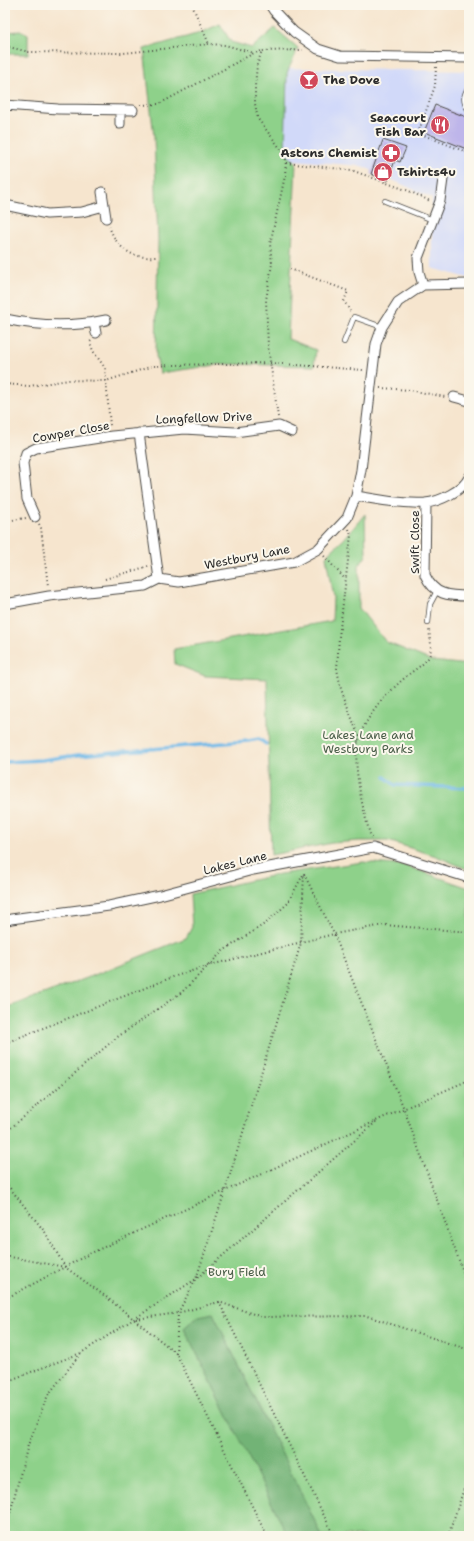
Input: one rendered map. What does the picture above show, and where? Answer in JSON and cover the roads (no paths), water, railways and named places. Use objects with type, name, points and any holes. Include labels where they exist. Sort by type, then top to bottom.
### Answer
[{"type":"street","points":[[270,5],[294,32],[318,49],[340,56],[469,58]]},
{"type":"street","points":[[5,105],[58,109],[133,110]]},
{"type":"street","points":[[120,111],[120,124]]},
{"type":"street","points":[[444,179],[438,205],[418,258],[422,285],[469,284]]},
{"type":"street","points":[[102,192],[106,218]]},
{"type":"street","points":[[5,205],[47,214],[82,212],[104,206]]},
{"type":"street","name":"Westbury Lane","points":[[159,579],[179,582],[294,562],[318,549],[347,518],[356,496],[361,470],[376,344],[382,327],[398,302],[422,285]]},
{"type":"street","points":[[5,319],[27,324],[63,325],[94,323],[106,320]]},
{"type":"street","points":[[94,323],[96,333]]},
{"type":"street","points":[[454,398],[469,401]]},
{"type":"street","name":"Longfellow Drive","points":[[139,433],[184,429],[235,432],[279,426],[292,432]]},
{"type":"street","points":[[5,604],[49,596],[145,586],[159,579],[139,433]]},
{"type":"street","name":"Cowper Close","points":[[35,517],[27,499],[23,463],[26,453],[36,448],[139,433]]},
{"type":"street","points":[[356,496],[385,501],[426,503],[452,494],[461,488],[469,477]]},
{"type":"street","name":"Swift Close","points":[[426,503],[425,575],[429,585],[437,591]]},
{"type":"street","points":[[437,591],[451,596],[469,596]]},
{"type":"street","name":"Lakes Lane","points":[[5,921],[10,919],[109,906],[160,895],[253,870],[373,848],[469,878]]},
{"type":"lane","points":[[469,87],[464,94],[464,99],[469,110]]},
{"type":"lane","points":[[385,201],[433,220]]},
{"type":"lane","points":[[344,342],[354,317],[382,327]]},
{"type":"lane","points":[[428,623],[430,604],[437,591]]},
{"type":"waterway","points":[[5,762],[42,760],[78,755],[259,739],[266,744]]},
{"type":"waterway","points":[[385,777],[395,785],[469,788]]},
{"type":"place","name":"The Dove","points":[[309,80]]},
{"type":"place","name":"Seacourt Fish Bar","points":[[440,125]]},
{"type":"place","name":"Astons Chemist","points":[[391,153]]},
{"type":"place","name":"Tshirts4u","points":[[383,172]]},
{"type":"park label","name":"Lakes Lane and Westbury Parks","points":[[368,742]]},
{"type":"park label","name":"Bury Field","points":[[237,1272]]}]
